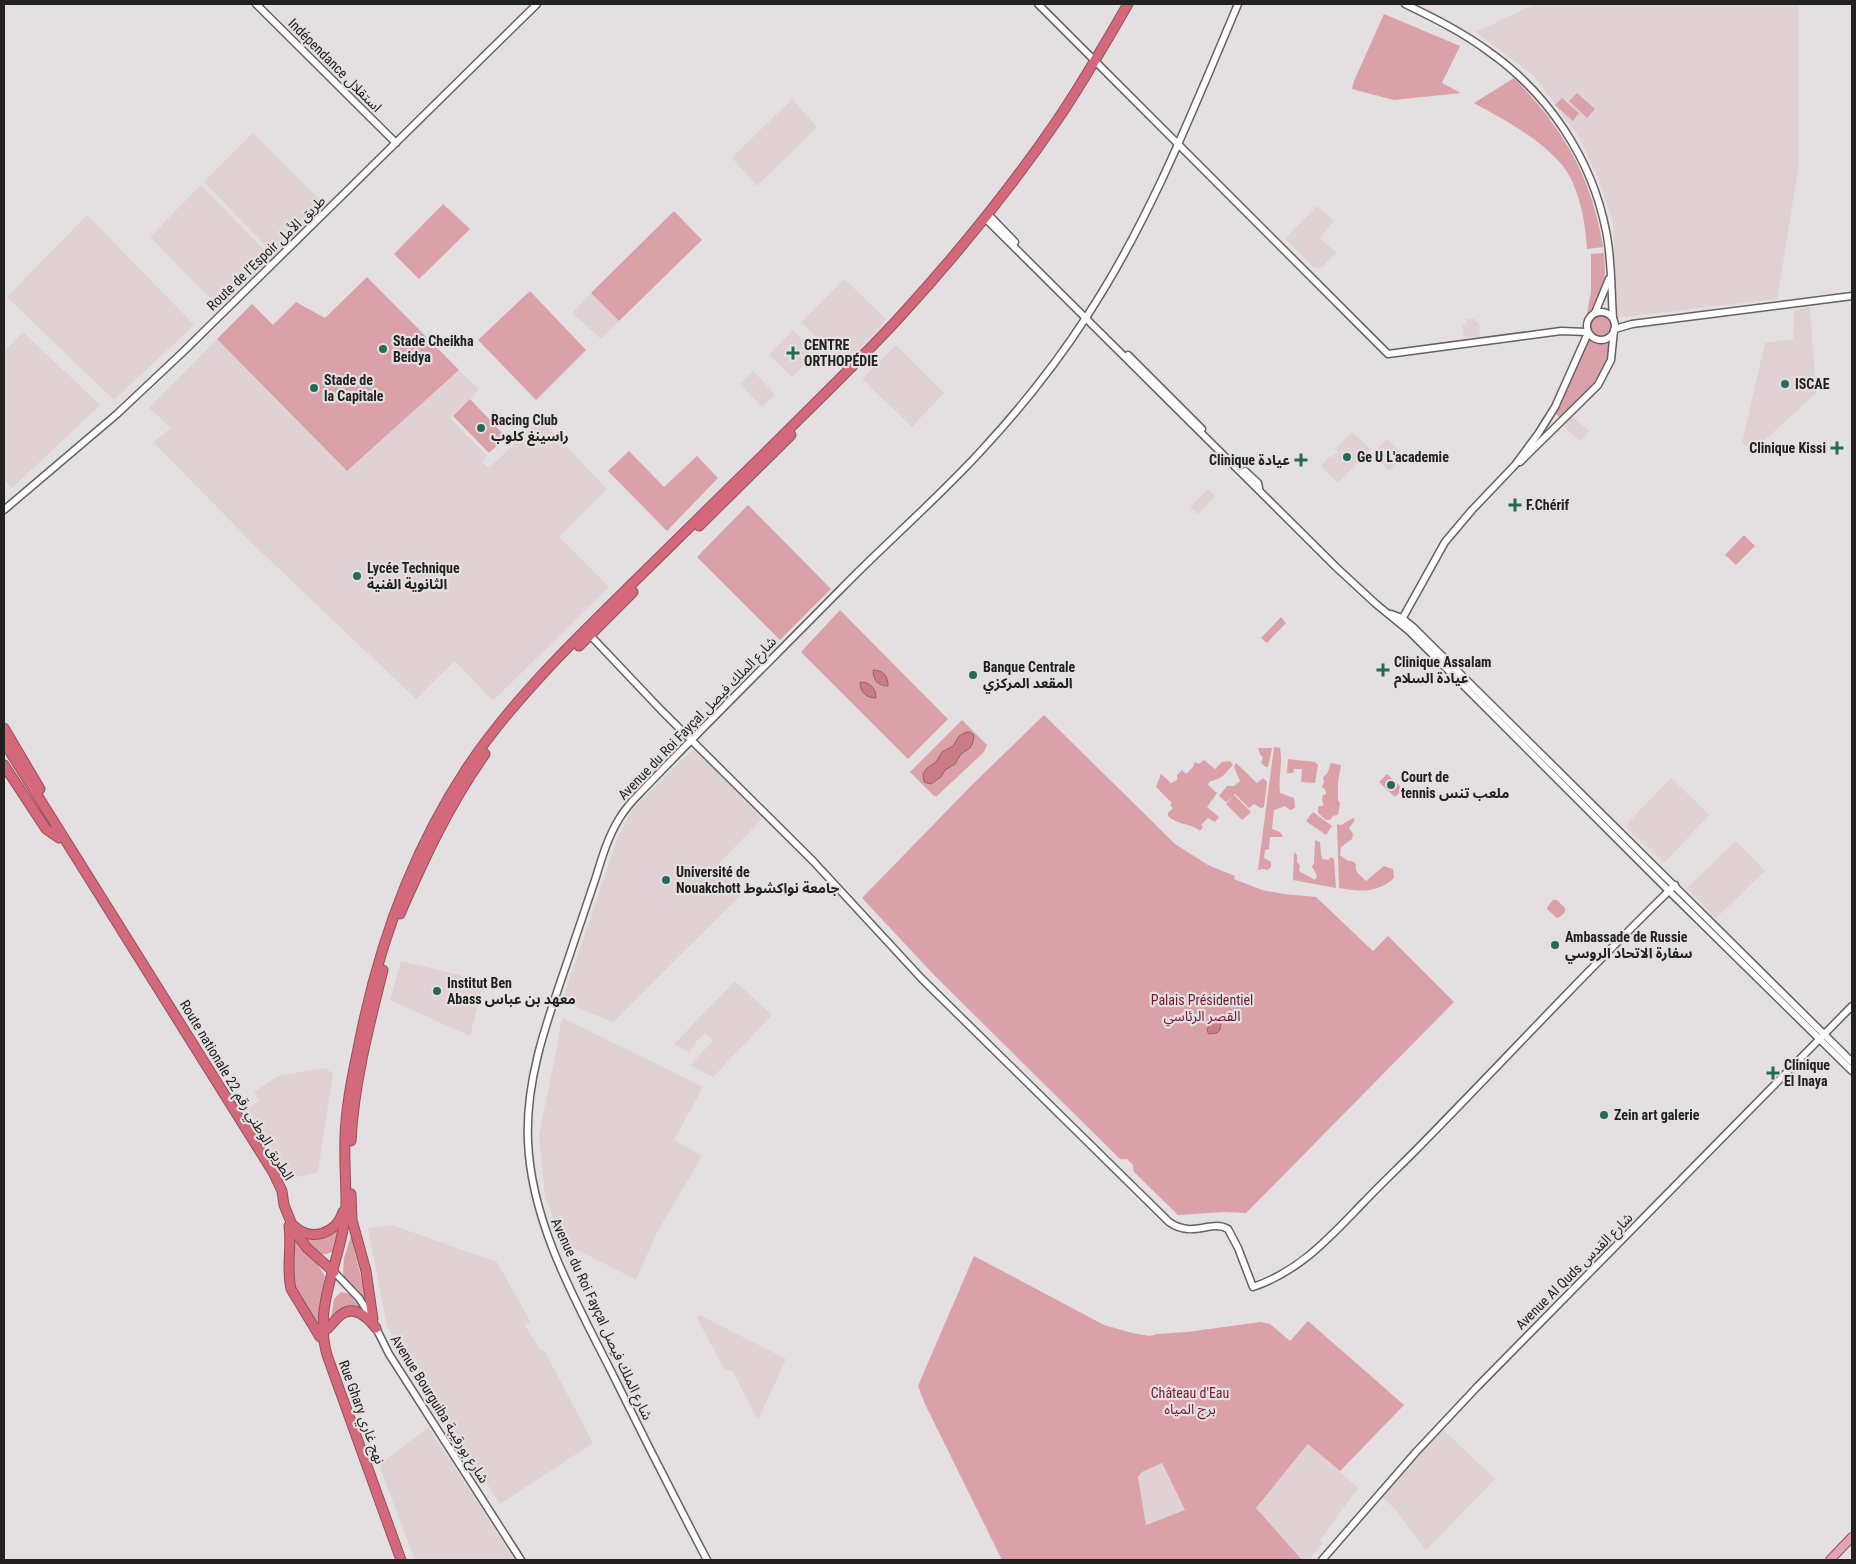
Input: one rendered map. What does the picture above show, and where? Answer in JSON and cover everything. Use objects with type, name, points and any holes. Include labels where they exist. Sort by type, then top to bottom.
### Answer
[{"type":"highway","points":[[1096,62],[1128,4]]},
{"type":"highway","points":[[334,1272],[346,1205],[344,1159],[346,1122],[366,1009],[391,924],[406,884],[434,825],[469,766],[524,697],[588,632],[850,377],[912,311],[987,218],[1055,123],[1134,4]]},
{"type":"highway","points":[[373,1319],[366,1271],[352,1220],[350,1159],[354,1108],[387,953],[399,917],[435,836],[474,770],[515,715],[588,632]]},
{"type":"highway","points":[[4,728],[41,792],[45,808]]},
{"type":"highway","name":"Route nationale 22 الطريق الوطني رقم","points":[[4,742],[252,1137],[276,1179],[284,1197],[284,1205]]},
{"type":"highway","name":"Route nationale 22 الطريق الوطني رقم","points":[[4,750],[271,1176],[284,1205]]},
{"type":"highway","points":[[4,765],[46,829],[59,838]]},
{"type":"highway","points":[[284,1205],[301,1241],[334,1272]]},
{"type":"highway","points":[[289,1218],[304,1233],[324,1234],[339,1222],[346,1205]]},
{"type":"highway","points":[[289,1218],[291,1243],[289,1280],[294,1296],[321,1328],[341,1315],[353,1311],[364,1315],[376,1328]]},
{"type":"highway","points":[[334,1272],[352,1220]]},
{"type":"highway","name":"Rue Ghary نهج غاري","points":[[334,1272],[324,1305],[321,1328],[323,1343],[401,1560]]},
{"type":"highway","name":"Rue Ghary نهج غاري","points":[[321,1328],[408,1560]]},
{"type":"main road","points":[[1830,1560],[1852,1537]]},
{"type":"street","name":"Indépendance استقلال","points":[[256,4],[396,143]]},
{"type":"street","name":"Route de l’Espoir طريق الأمل","points":[[4,510],[143,390],[537,4]]},
{"type":"street","points":[[1038,4],[1388,354],[1569,330],[1588,332],[1594,339],[1602,341],[1610,337],[1614,325]]},
{"type":"street","name":"Avenue du Roi Fayçal شارع الملك فيصل","points":[[706,1560],[590,1330],[543,1224],[532,1182],[528,1140],[530,1090],[540,1045],[609,839],[618,820],[629,805],[982,450],[1046,373],[1087,316],[1121,258],[1154,195],[1238,4]]},
{"type":"street","points":[[1405,4],[1461,33],[1494,56],[1530,86],[1561,126],[1582,161],[1596,193],[1606,233],[1614,325],[1611,360],[1598,385],[1528,456],[1515,465]]},
{"type":"street","points":[[987,218],[1254,480],[1260,489],[1337,568],[1390,614],[1413,627],[1675,885],[1823,1036],[1852,1071]]},
{"type":"street","points":[[1401,621],[1445,542],[1472,510],[1515,465],[1555,407],[1588,332],[1587,323],[1589,317],[1594,313],[1610,275]]},
{"type":"street","points":[[1614,325],[1852,296]]},
{"type":"street","points":[[1594,313],[1606,313],[1614,325]]},
{"type":"street","points":[[1569,330],[1587,323]]},
{"type":"street","points":[[1401,621],[1669,891],[1852,1062]]},
{"type":"street","points":[[588,632],[661,710],[813,861],[922,979],[1169,1222],[1185,1230],[1218,1226],[1228,1229],[1238,1248],[1253,1287],[1290,1270],[1318,1248],[1675,885]]},
{"type":"street","name":"Avenue Al Quds شارع القدس","points":[[1322,1560],[1416,1452],[1477,1387],[1852,1006]]},
{"type":"street","name":"Avenue Bourguiba شارع بورقيبة","points":[[334,1272],[359,1298],[373,1319],[389,1354],[521,1560]]},
{"type":"shaded area","points":[[1535,4],[1799,4],[1799,165],[1777,299],[1616,318],[1613,221],[1599,180],[1579,137],[1534,76],[1476,32]]},
{"type":"shaded area","points":[[792,99],[817,127],[757,186],[732,158]]},
{"type":"shaded area","points":[[253,133],[322,202],[272,252],[204,182]]},
{"type":"shaded area","points":[[201,185],[268,254],[217,305],[150,237]]},
{"type":"shaded area","points":[[1317,206],[1334,221],[1320,238],[1336,253],[1321,268],[1315,268],[1285,239]]},
{"type":"shaded area","points":[[87,215],[194,325],[114,400],[7,297]]},
{"type":"shaded area","points":[[844,279],[886,319],[851,360],[838,358],[801,322]]},
{"type":"shaded area","points":[[591,293],[619,321],[601,339],[572,313]]},
{"type":"shaded area","name":"ISCAE","points":[[1810,307],[1816,393],[1755,449],[1742,443],[1765,343],[1793,339],[1794,310]]},
{"type":"shaded area","points":[[1466,319],[1475,319],[1478,322],[1481,328],[1479,329],[1480,336],[1464,337],[1462,324],[1467,324]]},
{"type":"shaded area","name":"CENTRE ORTHOPÉDIE","points":[[793,330],[816,353],[792,377],[769,354]]},
{"type":"shaded area","points":[[23,332],[100,405],[12,488],[4,479],[4,351]]},
{"type":"shaded area","points":[[217,339],[347,471],[459,370],[479,390],[450,418],[487,456],[482,462],[489,468],[540,419],[607,489],[559,537],[609,587],[493,701],[455,661],[416,699],[256,547],[153,442],[171,428],[149,408]]},
{"type":"shaded area","points":[[896,345],[944,393],[912,427],[862,379]]},
{"type":"shaded area","points":[[753,371],[775,394],[762,407],[740,384]]},
{"type":"shaded area","points":[[1572,416],[1589,431],[1580,441],[1563,426]]},
{"type":"shaded area","name":"Ge U L'academie","points":[[1352,432],[1371,449],[1338,483],[1321,466],[1329,456],[1331,458],[1338,451],[1335,449]]},
{"type":"shaded area","points":[[1387,439],[1404,455],[1389,471],[1372,454]]},
{"type":"shaded area","points":[[1208,489],[1215,496],[1198,514],[1190,507]]},
{"type":"shaded area","points":[[873,670],[884,674],[888,686],[877,682]]},
{"type":"shaded area","points":[[860,682],[872,686],[876,698],[864,694]]},
{"type":"shaded area","points":[[966,732],[974,735],[970,748],[961,754],[955,764],[945,770],[941,777],[931,784],[924,782],[923,774],[927,768],[936,762],[942,752],[953,746],[959,736]]},
{"type":"shaded area","name":"Université de Nouakchott جامعة نواكشوط","points":[[695,749],[762,819],[716,866],[742,894],[613,1022],[562,1001],[618,837],[632,810]]},
{"type":"shaded area","points":[[1671,778],[1709,815],[1664,863],[1625,826]]},
{"type":"shaded area","points":[[1736,841],[1765,871],[1716,918],[1687,888]]},
{"type":"shaded area","name":"Institut Ben Abass معهد بن عباس","points":[[401,961],[484,981],[470,1036],[390,1000]]},
{"type":"shaded area","points":[[735,981],[772,1015],[713,1077],[690,1065],[713,1041],[705,1033],[689,1052],[674,1044]]},
{"type":"shaded area","points":[[563,1018],[703,1087],[674,1140],[702,1156],[656,1234],[636,1280],[562,1242],[545,1197],[539,1135]]},
{"type":"shaded area","points":[[1221,1020],[1220,1030],[1217,1033],[1209,1034],[1207,1031],[1209,1024]]},
{"type":"shaded area","points":[[324,1068],[333,1073],[318,1172],[298,1177],[282,1170],[262,1130],[248,1109],[259,1100],[254,1092],[278,1076]]},
{"type":"shaded area","points":[[392,1225],[497,1262],[530,1321],[525,1326],[541,1351],[544,1350],[593,1443],[500,1504],[387,1326],[368,1228]]},
{"type":"shaded area","points":[[699,1315],[786,1359],[758,1420],[732,1370],[725,1371],[697,1318]]},
{"type":"shaded area","points":[[428,1427],[515,1560],[415,1560],[379,1465]]},
{"type":"shaded area","points":[[1442,1429],[1495,1479],[1426,1550],[1395,1509],[1382,1497]]},
{"type":"shaded area","points":[[1309,1444],[1358,1488],[1320,1540],[1323,1543],[1309,1560],[1302,1560],[1255,1508]]},
{"type":"shaded area","points":[[1161,1462],[1185,1510],[1146,1525],[1138,1477],[1142,1472]]},
{"type":"green space","points":[[1384,14],[1460,46],[1442,83],[1461,93],[1394,100],[1352,89]]},
{"type":"green space","points":[[1514,78],[1547,116],[1573,155],[1591,198],[1603,247],[1587,249],[1585,228],[1577,194],[1568,173],[1562,165],[1533,138],[1474,103]]},
{"type":"green space","points":[[1577,93],[1595,109],[1587,118],[1569,101]]},
{"type":"green space","points":[[1562,98],[1579,113],[1573,121],[1555,105]]},
{"type":"green space","points":[[443,204],[470,229],[419,279],[394,254]]},
{"type":"green space","points":[[674,211],[702,240],[619,321],[591,293]]},
{"type":"green space","points":[[1604,253],[1605,272],[1603,288],[1598,303],[1586,318],[1591,292],[1591,254]]},
{"type":"green space","points":[[367,277],[459,370],[347,471],[217,339],[252,304],[273,325],[296,302],[325,318]]},
{"type":"green space","points":[[530,291],[586,350],[536,400],[478,340]]},
{"type":"green space","points":[[1601,315],[1609,318],[1612,326],[1609,334],[1601,337],[1593,334],[1590,326],[1593,318]]},
{"type":"green space","points":[[1585,338],[1598,344],[1611,340],[1605,365],[1593,384],[1560,418],[1554,412]]},
{"type":"green space","name":"Racing Club راسينغ كلوب","points":[[470,399],[506,437],[489,453],[453,416]]},
{"type":"green space","points":[[629,451],[664,487],[697,456],[718,478],[667,531],[608,471]]},
{"type":"green space","points":[[748,505],[831,589],[780,640],[697,557]]},
{"type":"green space","points":[[1744,535],[1755,546],[1736,565],[1725,555]]},
{"type":"green space","points":[[840,610],[948,719],[908,759],[801,652]]},
{"type":"green space","points":[[1281,617],[1286,623],[1267,643],[1261,638]]},
{"type":"green space","name":"Palais Présidentiel القصر الرئاسي","points":[[1044,715],[1175,844],[1208,865],[1235,876],[1234,879],[1262,890],[1316,897],[1373,951],[1388,936],[1454,1002],[1246,1213],[1224,1212],[1178,1215],[1134,1172],[1133,1165],[1127,1159],[1120,1159],[936,977],[862,898],[971,786]]},
{"type":"green space","points":[[962,720],[987,745],[984,752],[937,796],[934,796],[910,772]]},
{"type":"green space","points":[[1274,747],[1280,748],[1281,754],[1280,793],[1294,798],[1295,808],[1290,810],[1285,806],[1274,810],[1272,829],[1280,832],[1283,837],[1270,837],[1269,849],[1265,850],[1264,858],[1271,862],[1271,867],[1268,870],[1258,870]]},
{"type":"green space","points":[[1258,748],[1272,748],[1268,767],[1261,763],[1263,758]]},
{"type":"green space","points":[[1288,759],[1315,762],[1318,765],[1315,783],[1301,782],[1302,769],[1294,769],[1293,773],[1287,773]]},
{"type":"green space","points":[[1204,760],[1215,769],[1222,762],[1230,761],[1233,765],[1222,777],[1209,782],[1208,785],[1217,793],[1207,807],[1219,817],[1215,822],[1208,818],[1201,825],[1203,827],[1200,831],[1168,816],[1168,813],[1173,808],[1170,805],[1172,803],[1156,787],[1161,774],[1171,783],[1177,780],[1177,775],[1182,770],[1186,774],[1195,762],[1199,764]]},
{"type":"green space","points":[[1236,763],[1257,783],[1263,778],[1267,782],[1264,807],[1261,808],[1254,804],[1249,808],[1234,795],[1251,812],[1242,820],[1226,804],[1233,796],[1226,802],[1219,796],[1227,786],[1234,786],[1240,781],[1234,767]]},
{"type":"green space","points":[[1331,763],[1341,765],[1338,782],[1338,800],[1340,803],[1338,815],[1333,816],[1330,820],[1326,820],[1318,813],[1318,807],[1324,805],[1322,800],[1323,795],[1326,794],[1325,789],[1322,787],[1323,777],[1327,774]]},
{"type":"green space","name":"Court de tennis ملعب تنس","points":[[1387,774],[1403,789],[1395,797],[1379,782]]},
{"type":"green space","points":[[1313,812],[1332,826],[1326,835],[1306,821]]},
{"type":"green space","points":[[1353,818],[1355,820],[1349,828],[1353,834],[1352,839],[1341,847],[1340,855],[1356,864],[1357,872],[1366,881],[1384,866],[1393,869],[1394,878],[1375,889],[1361,891],[1339,888],[1337,824],[1341,825]]},
{"type":"green space","points":[[1315,840],[1320,842],[1323,859],[1328,860],[1331,857],[1334,859],[1336,888],[1293,880],[1294,852],[1300,865],[1299,871],[1315,880],[1317,876],[1312,866],[1314,864]]},
{"type":"green space","points":[[1553,900],[1557,900],[1565,908],[1565,912],[1557,918],[1547,909]]},
{"type":"green space","points":[[340,1226],[334,1250],[329,1253],[324,1254],[316,1251],[301,1235]]},
{"type":"green space","points":[[353,1230],[354,1249],[367,1301],[345,1279],[343,1274],[344,1258]]},
{"type":"green space","points":[[294,1238],[320,1268],[325,1277],[317,1324],[293,1284]]},
{"type":"green space","name":"Château d'Eau برج المياه","points":[[974,1256],[1104,1325],[1132,1333],[1150,1336],[1261,1322],[1270,1324],[1290,1341],[1308,1321],[1404,1405],[1340,1471],[1308,1444],[1256,1508],[1302,1560],[1002,1560],[925,1404],[918,1386]],"holes":[[[1162,1463],[1185,1510],[1146,1525],[1138,1477],[1142,1472]]]},
{"type":"green space","points":[[341,1292],[350,1294],[361,1309],[352,1307],[343,1309],[330,1323],[334,1299]]},
{"type":"place","name":"Stade Cheikha Beidya","points":[[383,349]]},
{"type":"place","name":"CENTRE ORTHOPÉDIE","points":[[793,353]]},
{"type":"place","name":"ISCAE","points":[[1785,384]]},
{"type":"place","name":"Stade de la Capitale","points":[[314,388]]},
{"type":"place","name":"Racing Club راسينغ كلوب","points":[[481,428]]},
{"type":"place","name":"Clinique Kissi","points":[[1837,448]]},
{"type":"place","name":"Ge U L'academie","points":[[1347,457]]},
{"type":"place","name":"Clinique عيادة","points":[[1301,460]]},
{"type":"place","name":"F.Chérif","points":[[1515,505]]},
{"type":"place","name":"Lycée Technique الثانوية الفنية","points":[[357,576]]},
{"type":"place","name":"Clinique Assalam عيادة السلام","points":[[1383,670]]},
{"type":"place","name":"Banque Centrale المقعد المركزي","points":[[973,675]]},
{"type":"place","name":"Court de tennis ملعب تنس","points":[[1391,785]]},
{"type":"place","name":"Université de Nouakchott جامعة نواكشوط","points":[[666,880]]},
{"type":"place","name":"Ambassade de Russie سفارة الاتحاد الروسي","points":[[1555,945]]},
{"type":"place","name":"Institut Ben Abass معهد بن عباس","points":[[437,991]]},
{"type":"place","name":"Clinique El Inaya","points":[[1773,1073]]},
{"type":"place","name":"Zein art galerie","points":[[1604,1115]]}]
